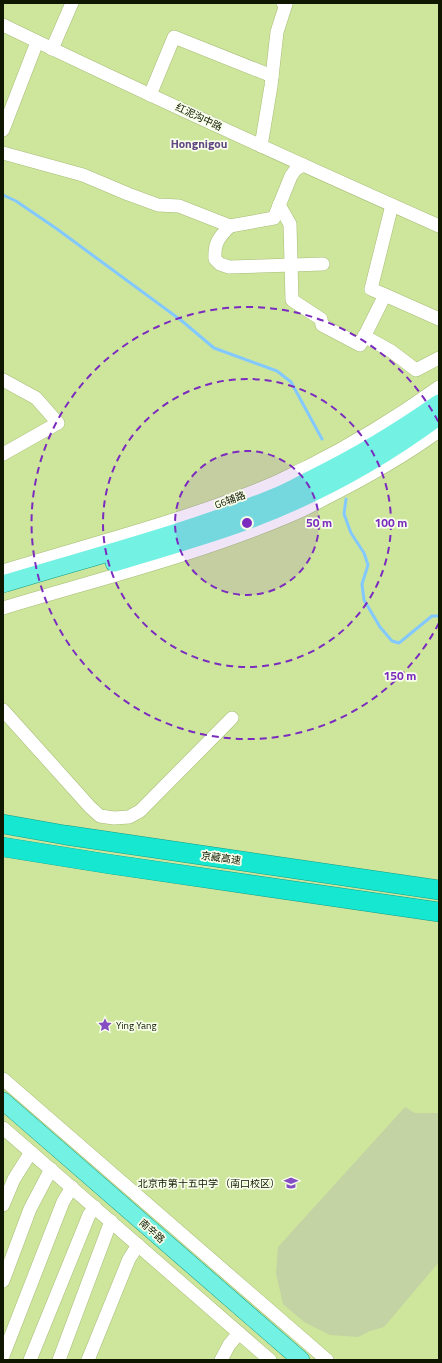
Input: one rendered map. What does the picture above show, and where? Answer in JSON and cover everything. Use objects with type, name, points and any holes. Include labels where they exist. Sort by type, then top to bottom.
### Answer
[{"type":"highway","name":"京藏高速","points":[[3,824],[65,835],[439,890]]},
{"type":"highway","points":[[3,847],[439,912]]},
{"type":"main road","name":"G6辅路","points":[[3,584],[186,529],[281,494],[346,462],[410,423],[439,403]]},
{"type":"main road","points":[[3,596],[237,525],[286,505],[352,472],[417,433],[439,417]]},
{"type":"main road","name":"南辛路","points":[[3,1101],[301,1360]]},
{"type":"main road","name":"南辛路","points":[[3,1113],[284,1360]]},
{"type":"street","points":[[52,49],[72,3]]},
{"type":"street","points":[[261,146],[277,32],[286,4],[283,3]]},
{"type":"street","name":"红泥沟中路","points":[[3,26],[261,146],[439,226]]},
{"type":"street","points":[[150,95],[174,37],[272,76]]},
{"type":"street","points":[[3,130],[37,42]]},
{"type":"street","points":[[3,152],[83,175],[158,205],[179,206],[230,226],[274,218],[296,169],[303,165]]},
{"type":"street","points":[[279,205],[290,224],[292,300],[321,318],[322,325],[360,345],[385,295]]},
{"type":"street","points":[[392,205],[370,289],[439,319]]},
{"type":"street","points":[[230,226],[221,236],[214,249],[215,259],[220,264],[229,267],[323,264]]},
{"type":"street","points":[[364,336],[391,351],[416,370],[439,358]]},
{"type":"street","points":[[3,380],[36,398],[58,423],[3,454]]},
{"type":"street","name":"G6辅路","points":[[3,571],[182,517],[228,501],[275,482],[340,451],[403,412],[439,387]]},
{"type":"street","points":[[3,608],[194,551],[285,518],[357,482],[424,442],[439,431]]},
{"type":"street","points":[[3,710],[90,807],[100,816],[114,818],[129,817],[140,811],[232,718]]},
{"type":"street","points":[[3,1079],[327,1360]]},
{"type":"street","points":[[3,1128],[270,1360]]},
{"type":"street","points":[[3,1205],[14,1179],[31,1152]]},
{"type":"street","points":[[3,1282],[30,1209],[51,1169]]},
{"type":"street","points":[[3,1356],[63,1202],[72,1187]]},
{"type":"street","points":[[30,1360],[89,1215],[94,1207]]},
{"type":"street","points":[[59,1360],[111,1221]]},
{"type":"street","points":[[88,1360],[129,1259],[138,1245]]},
{"type":"street","points":[[221,1360],[229,1345],[239,1333]]},
{"type":"green space","points":[[405,1107],[415,1113],[439,1113],[439,1262],[384,1327],[370,1331],[358,1337],[330,1335],[304,1322],[283,1304],[276,1273],[278,1247]]},
{"type":"waterway","points":[[3,195],[16,201],[57,229],[182,321],[214,348],[277,371],[291,382],[322,439]]},
{"type":"waterway","points":[[346,499],[344,514],[351,533],[364,553],[368,565],[362,584],[364,600],[380,627],[392,641],[399,643],[432,616],[439,616]]},
{"type":"place","name":"Ying Yang","points":[[105,1025]]},
{"type":"place","name":"北京市第十五中学 （南口校区）","points":[[291,1183]]},
{"type":"district","name":"Hongnigou","points":[[199,143]]}]
